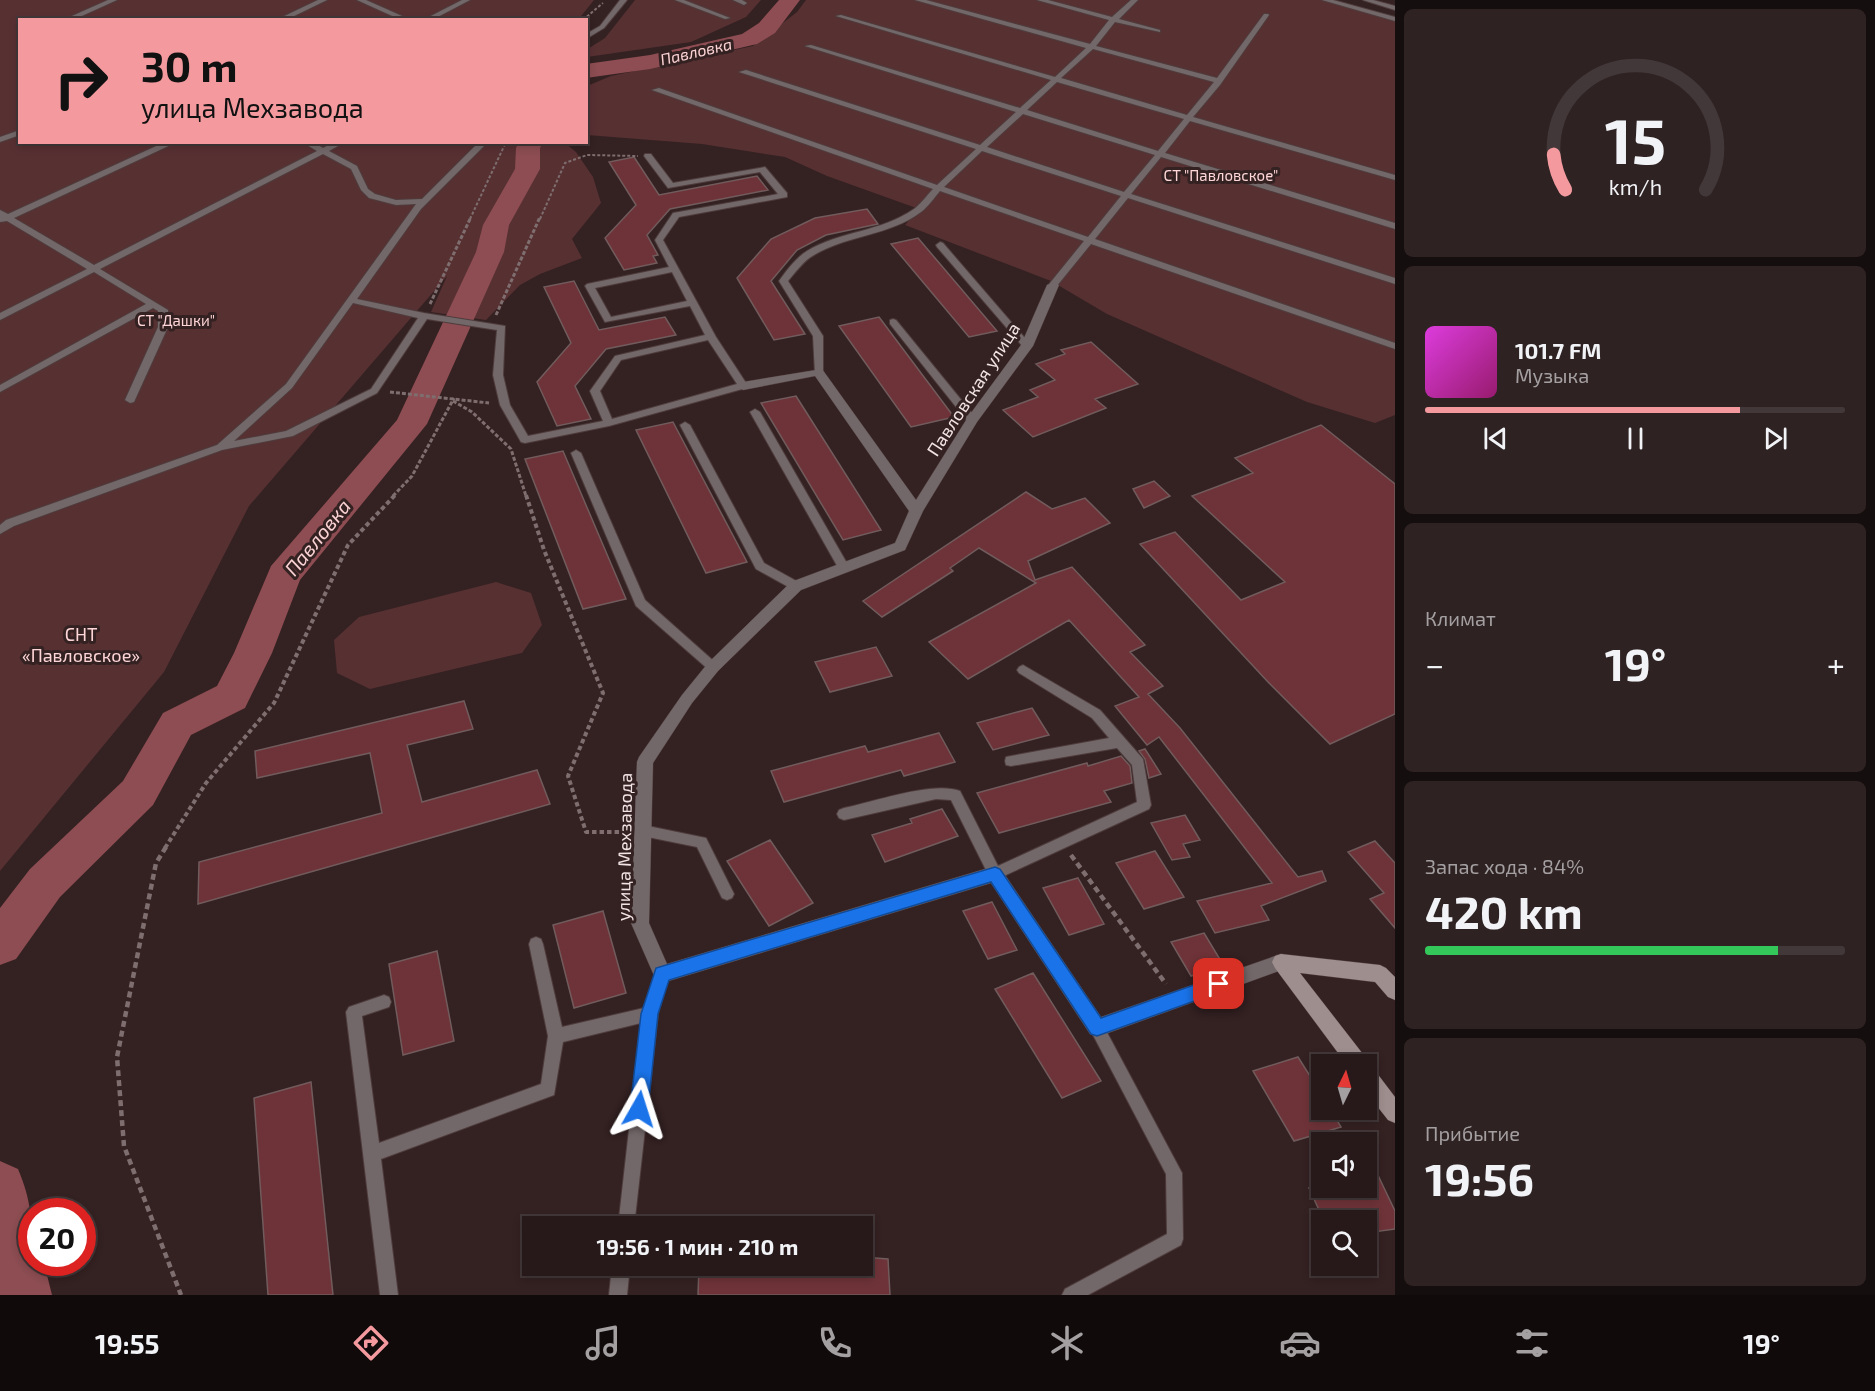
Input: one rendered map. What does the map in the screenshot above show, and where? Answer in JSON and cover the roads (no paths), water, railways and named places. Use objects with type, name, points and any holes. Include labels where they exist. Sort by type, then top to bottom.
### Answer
[{"type":"street","name":"Павловская улица","points":[[916,511],[972,420],[1027,346],[1053,285]]},
{"type":"street","points":[[743,386],[818,372],[916,511]]},
{"type":"street","name":"улица Мехзавода","points":[[662,974],[640,923],[645,762],[687,699],[713,667],[796,586],[900,546],[916,511]]},
{"type":"street","points":[[662,974],[995,874],[1097,1028],[1281,962],[1380,974],[1395,991]]},
{"type":"street","points":[[1281,962],[1351,1054]]},
{"type":"street","points":[[1377,1090],[1395,1113]]},
{"type":"lane","points":[[71,18],[114,0]]},
{"type":"lane","points":[[284,18],[324,0]]},
{"type":"lane","points":[[360,0],[403,18]]},
{"type":"lane","points":[[430,18],[467,0]]},
{"type":"lane","points":[[588,37],[602,27],[624,0]]},
{"type":"lane","points":[[678,0],[727,18]]},
{"type":"lane","points":[[735,0],[744,3]]},
{"type":"lane","points":[[918,0],[1218,81]]},
{"type":"lane","points":[[1040,0],[1158,31]]},
{"type":"lane","points":[[818,372],[818,336],[783,281],[808,254],[836,241],[888,226],[919,210],[938,188],[980,148],[1091,47],[1113,20],[1134,0]]},
{"type":"lane","points":[[1325,0],[1395,19]]},
{"type":"lane","points":[[1366,0],[1395,9]]},
{"type":"lane","points":[[1053,285],[1189,118],[1266,15]]},
{"type":"lane","points":[[839,16],[1395,178]]},
{"type":"lane","points":[[809,46],[1395,226]]},
{"type":"lane","points":[[743,72],[1395,281]]},
{"type":"lane","points":[[656,90],[1395,346]]},
{"type":"lane","points":[[0,140],[18,133]]},
{"type":"lane","points":[[2,217],[168,144]]},
{"type":"lane","points":[[310,144],[354,168],[365,190],[372,196],[396,202],[424,201]]},
{"type":"lane","points":[[0,317],[97,270],[337,144]]},
{"type":"lane","points":[[221,447],[289,386],[424,201],[482,144]]},
{"type":"lane","points":[[351,300],[424,316],[502,328],[498,375],[505,405],[525,440],[609,423],[743,386],[711,337],[659,240],[676,215],[784,195],[762,169],[671,186],[648,156]]},
{"type":"lane","points":[[2,217],[163,310],[163,327],[130,400]]},
{"type":"lane","points":[[940,245],[1027,346]]},
{"type":"lane","points":[[675,269],[590,286],[608,320],[693,303]]},
{"type":"lane","points":[[0,389],[153,304]]},
{"type":"lane","points":[[0,530],[10,523],[221,447],[289,434],[374,391],[424,316]]},
{"type":"lane","points":[[893,322],[972,420]]},
{"type":"lane","points":[[609,423],[595,391],[618,358],[711,337]]},
{"type":"lane","points":[[755,412],[844,568]]},
{"type":"lane","points":[[685,425],[760,566],[796,586]]},
{"type":"lane","points":[[576,453],[640,603],[713,667]]},
{"type":"lane","points":[[844,814],[936,793],[955,795],[995,874],[1144,805],[1138,763],[1096,714],[1023,670]]},
{"type":"lane","points":[[1011,762],[1119,741]]},
{"type":"lane","points":[[643,831],[701,842],[727,894]]},
{"type":"lane","points":[[372,1154],[548,1089],[556,1036],[536,944]]},
{"type":"lane","points":[[627,1216],[650,1014],[662,974]]},
{"type":"lane","points":[[384,1002],[354,1012],[389,1295]]},
{"type":"lane","points":[[556,1036],[650,1014]]},
{"type":"lane","points":[[1071,1295],[1175,1239],[1174,1173],[1097,1028]]},
{"type":"lane","points":[[618,1295],[620,1276]]},
{"type":"waterway","name":"Павловка","points":[[588,71],[650,62],[749,39],[767,28],[790,0]]},
{"type":"waterway","name":"Павловка","points":[[0,944],[45,883],[138,793],[177,724],[231,697],[253,653],[284,575],[411,424],[490,252],[496,225],[524,179],[528,169],[530,144]]},
{"type":"waterway","name":"Павловка","points":[[0,1187],[25,1295]]},
{"type":"park label","name":"СТ \"Павловское\"","points":[[1221,175]]},
{"type":"park label","name":"СТ \"Дашки\"","points":[[176,320]]},
{"type":"park label","name":"СНТ «Павловское»","points":[[81,644]]}]
